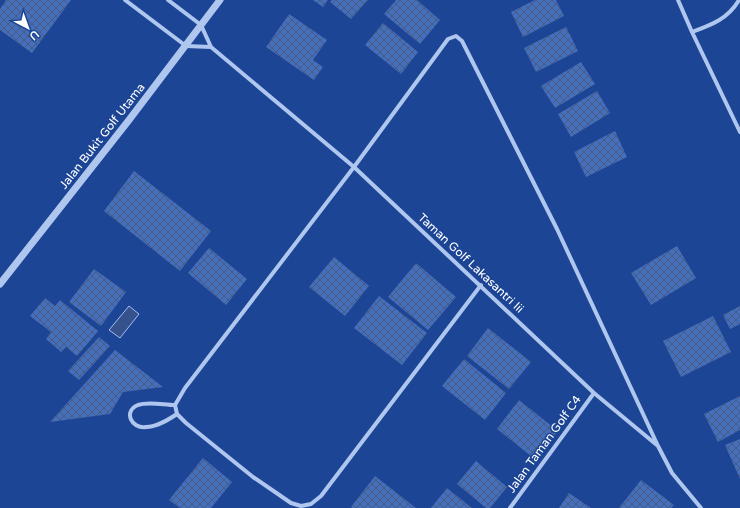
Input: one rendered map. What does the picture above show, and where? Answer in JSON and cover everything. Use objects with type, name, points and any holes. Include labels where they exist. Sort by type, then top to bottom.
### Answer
[{"type":"street","points":[[125,0],[186,46],[211,47]]},
{"type":"street","points":[[168,0],[201,25]]},
{"type":"street","name":"Jalan Bukit Golf Utama","points":[[0,284],[186,46],[220,0]]},
{"type":"street","points":[[678,0],[740,132]]},
{"type":"street","points":[[692,32],[714,24],[730,12],[739,0]]},
{"type":"street","name":"Taman Golf Lakasantri Iii","points":[[201,25],[211,47],[354,167],[594,393],[658,446],[672,473],[698,507]]},
{"type":"street","points":[[481,285],[321,496],[311,504],[301,506],[291,503],[253,477],[177,414],[175,405],[185,388],[354,167],[448,39],[456,36],[462,41],[557,228],[658,446]]},
{"type":"street","name":"Jalan Taman Golf C4","points":[[510,508],[594,393]]},
{"type":"street","points":[[175,405],[149,403],[138,405],[130,412],[130,417],[132,423],[139,427],[146,428],[166,421],[177,414]]},
{"type":"water","points":[[129,306],[139,314],[120,338],[109,330]]},
{"type":"building","points":[[6,0],[71,0],[32,53],[0,30],[0,9]]},
{"type":"building","points":[[313,0],[328,0],[323,7]]},
{"type":"building","points":[[332,0],[368,0],[351,19],[330,2]]},
{"type":"building","points":[[396,0],[417,0],[440,20],[420,44],[384,14]]},
{"type":"building","points":[[535,0],[556,0],[564,16],[523,37],[511,12]]},
{"type":"building","points":[[289,14],[327,40],[313,60],[323,67],[314,80],[266,47]]},
{"type":"building","points":[[383,23],[418,52],[401,74],[365,45]]},
{"type":"building","points":[[566,27],[578,51],[536,72],[524,48]]},
{"type":"building","points":[[581,62],[595,84],[555,108],[541,86]]},
{"type":"building","points":[[597,91],[610,113],[571,137],[558,114]]},
{"type":"building","points":[[615,131],[627,157],[586,177],[574,152]]},
{"type":"building","points":[[134,171],[211,231],[180,271],[104,211]]},
{"type":"building","points":[[677,246],[696,278],[651,305],[631,273]]},
{"type":"building","points":[[209,248],[247,279],[226,305],[188,273]]},
{"type":"building","points":[[334,257],[369,286],[345,316],[309,287]]},
{"type":"building","points":[[416,263],[456,297],[428,330],[388,297]]},
{"type":"building","points":[[94,269],[126,292],[101,326],[69,302]]},
{"type":"building","points":[[379,296],[427,333],[402,365],[354,328]]},
{"type":"building","points":[[45,298],[55,306],[60,300],[98,331],[77,356],[66,347],[61,352],[46,339],[51,332],[30,316]]},
{"type":"building","points":[[740,306],[740,324],[730,329],[723,315]]},
{"type":"building","points":[[713,316],[731,352],[681,377],[663,341]]},
{"type":"building","points":[[488,328],[531,362],[509,389],[467,356]]},
{"type":"building","points":[[99,337],[110,346],[79,380],[68,371]]},
{"type":"building","points":[[115,350],[163,387],[123,392],[110,414],[50,422]]},
{"type":"building","points":[[464,359],[506,393],[485,420],[442,386]]},
{"type":"building","points":[[740,396],[740,430],[718,442],[704,414]]},
{"type":"building","points":[[519,400],[558,431],[536,460],[497,429]]},
{"type":"building","points":[[740,439],[740,479],[725,445]]},
{"type":"building","points":[[203,458],[232,482],[211,508],[180,508],[169,500]]},
{"type":"building","points":[[476,461],[507,487],[490,508],[486,508],[457,484]]},
{"type":"building","points":[[375,476],[416,508],[351,507]]},
{"type":"building","points":[[641,480],[674,505],[671,508],[619,508]]},
{"type":"building","points":[[447,488],[472,508],[431,508]]},
{"type":"building","points":[[569,493],[591,508],[559,508]]}]
